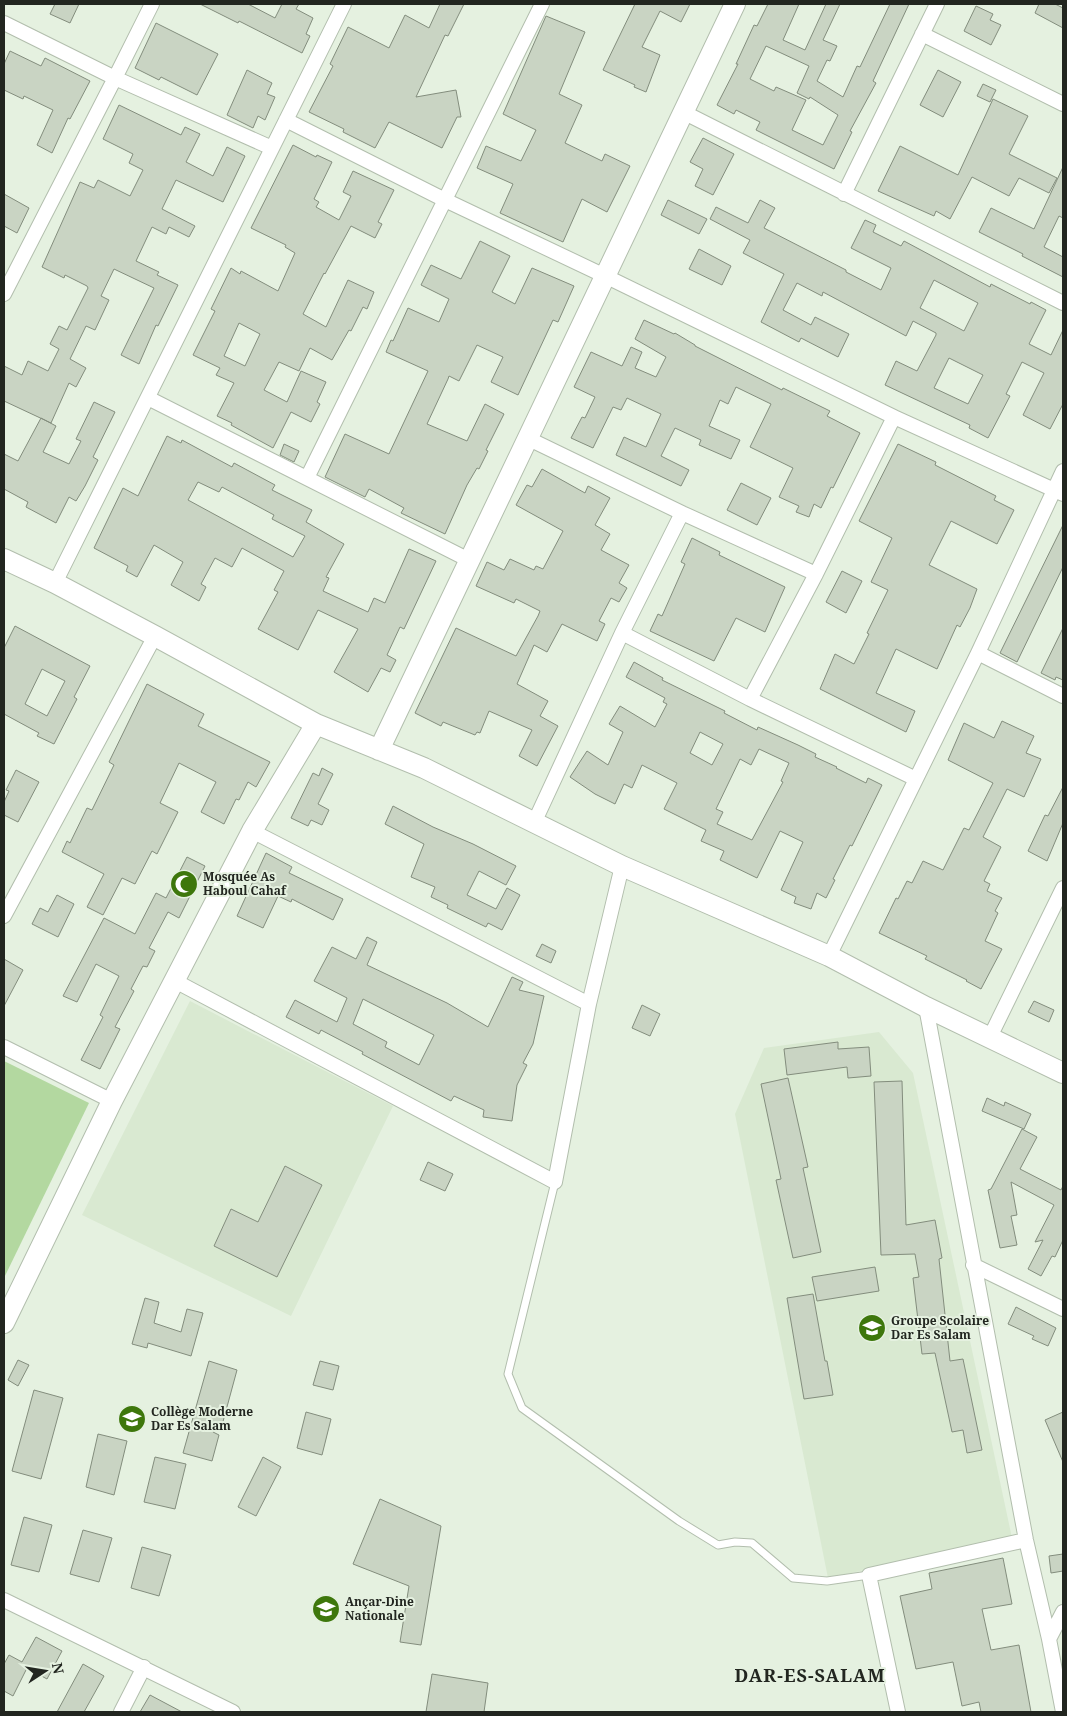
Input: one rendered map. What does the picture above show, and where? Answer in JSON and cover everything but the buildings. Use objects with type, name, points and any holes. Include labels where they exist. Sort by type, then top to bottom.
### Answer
[{"type":"street","points":[[4,294],[116,78],[152,4]]},
{"type":"street","points":[[56,584],[344,4]]},
{"type":"street","points":[[307,478],[542,4]]},
{"type":"street","points":[[379,750],[734,4]]},
{"type":"street","points":[[844,194],[937,4]]},
{"type":"street","points":[[4,22],[116,78],[272,148]]},
{"type":"street","points":[[922,34],[1063,104]]},
{"type":"street","points":[[683,112],[1063,303]]},
{"type":"street","points":[[286,120],[445,200],[894,417],[1058,492]]},
{"type":"street","points":[[148,398],[469,560]]},
{"type":"street","points":[[750,699],[816,574],[894,417]]},
{"type":"street","points":[[528,438],[682,513],[816,574]]},
{"type":"street","points":[[829,956],[1058,492],[1063,471]]},
{"type":"street","points":[[534,822],[622,633],[682,513]]},
{"type":"street","points":[[4,558],[155,636],[316,724],[424,768],[622,866],[829,956],[926,1007],[1063,1073]]},
{"type":"street","points":[[622,633],[750,699],[916,779]]},
{"type":"street","points":[[4,916],[155,636]]},
{"type":"street","points":[[978,653],[1063,696]]},
{"type":"street","points":[[4,1323],[112,1101],[252,831],[316,724]]},
{"type":"street","points":[[252,831],[589,1004]]},
{"type":"street","points":[[175,981],[555,1182],[589,1004],[622,866]]},
{"type":"street","points":[[990,1037],[1063,888]]},
{"type":"street","points":[[926,1007],[1026,1540],[1060,1684],[1063,1712]]},
{"type":"street","points":[[4,1047],[112,1101]]},
{"type":"street","points":[[973,1265],[1063,1309]]},
{"type":"street","points":[[898,1712],[869,1575],[1026,1540]]},
{"type":"street","points":[[4,1600],[233,1712]]},
{"type":"street","points":[[1049,1639],[1063,1612]]},
{"type":"street","points":[[121,1712],[144,1667]]},
{"type":"lane","points":[[555,1182],[508,1374],[522,1408],[679,1521],[718,1545],[752,1542],[793,1578],[827,1581],[869,1575]]},
{"type":"shaded area","points":[[190,1001],[393,1106],[291,1316],[82,1215]]},
{"type":"shaded area","points":[[879,1032],[913,1073],[1012,1538],[828,1578],[735,1114],[764,1048]]},
{"type":"green space","points":[[4,1061],[89,1103],[4,1278]]},
{"type":"place","name":"Mosquée As Haboul Cahaf","points":[[184,884]]},
{"type":"place","name":"Groupe Scolaire Dar Es Salam","points":[[872,1328]]},
{"type":"place","name":"Collège Moderne Dar Es Salam","points":[[132,1419]]},
{"type":"place","name":"Ançar-Dine Nationale","points":[[326,1609]]},
{"type":"district","name":"DAR-ES-SALAM","points":[[810,1676]]}]
